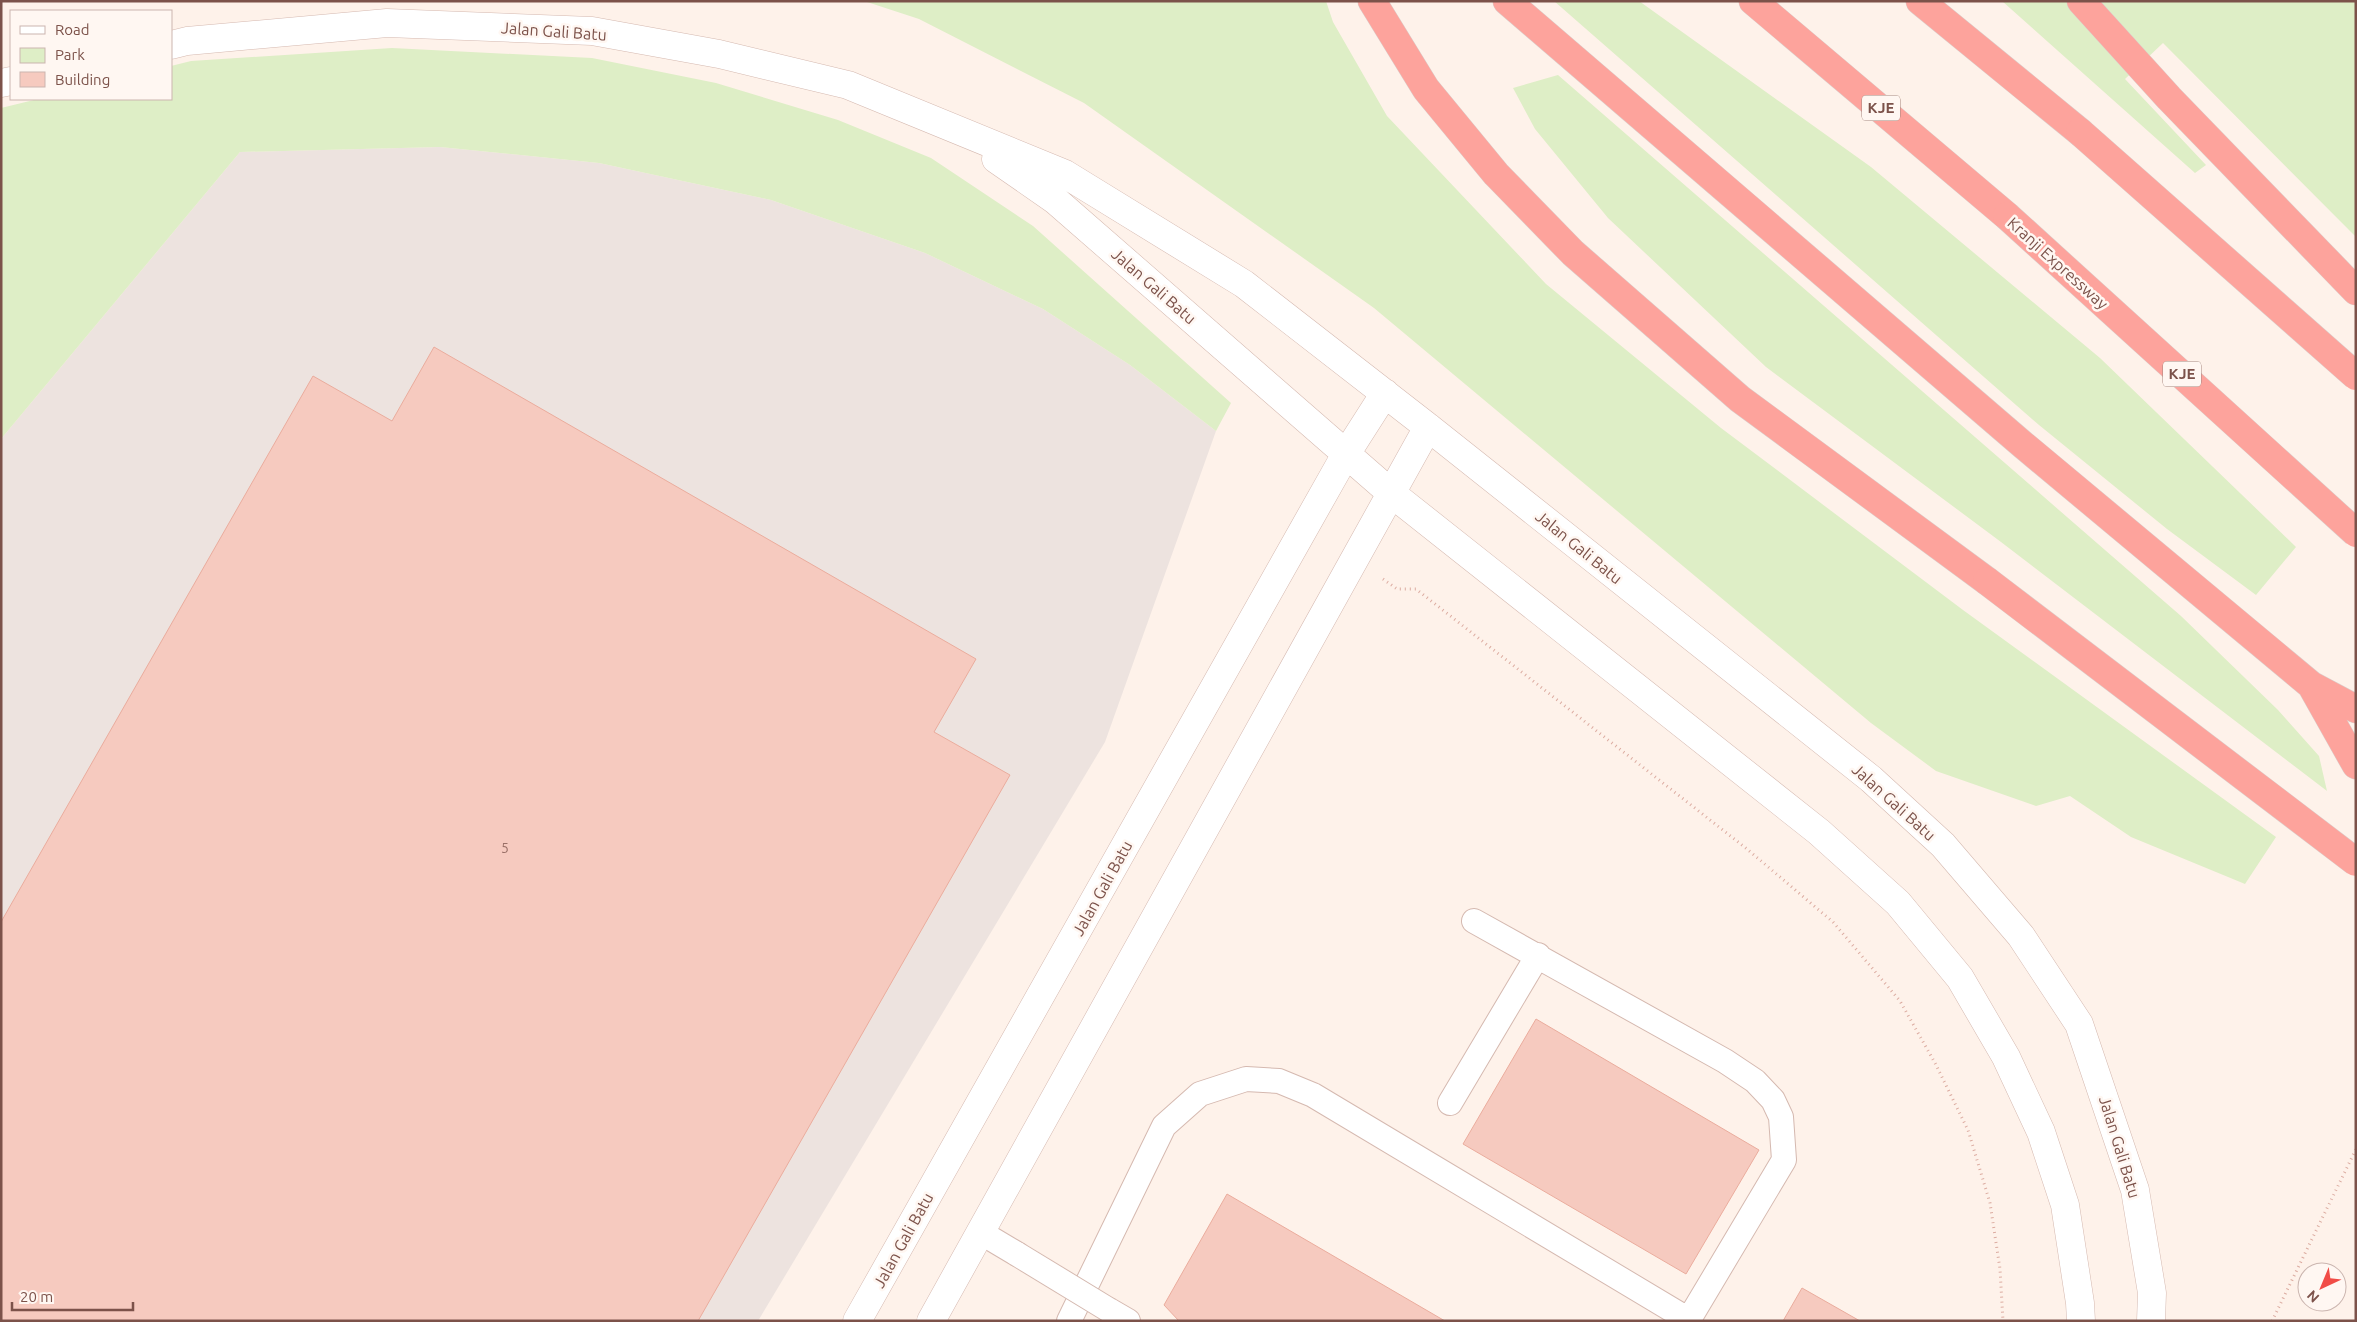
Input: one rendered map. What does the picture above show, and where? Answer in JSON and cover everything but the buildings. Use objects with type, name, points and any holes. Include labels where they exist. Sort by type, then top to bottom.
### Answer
[{"type":"highway","points":[[1372,1],[1426,89],[1496,174],[1573,252],[1740,399],[1987,581],[2356,862]]},
{"type":"highway","points":[[1507,1],[2022,444],[2311,685],[2356,709]]},
{"type":"highway","name":"Kranji Expressway","points":[[1753,1],[2007,216],[2356,533]]},
{"type":"highway","points":[[1920,1],[2080,132],[2356,376]]},
{"type":"highway","points":[[2081,1],[2169,98],[2356,291]]},
{"type":"highway","points":[[2311,685],[2356,765]]},
{"type":"street","name":"Jalan Gali Batu","points":[[172,45],[187,41],[387,23],[592,31],[719,54],[848,86],[1065,174],[1236,279],[1385,393],[1871,779],[1943,845],[2021,936],[2079,1024],[2135,1190],[2152,1293],[2151,1321]]},
{"type":"street","name":"Jalan Gali Batu","points":[[953,130],[1055,200],[1391,493],[1819,832],[1905,911],[1960,978],[2006,1057],[2041,1132],[2064,1205],[2080,1303],[2081,1321]]},
{"type":"street","name":"Jalan Gali Batu","points":[[858,1321],[1346,454],[1385,393]]},
{"type":"street","points":[[932,1321],[1428,427]]},
{"type":"lane","points":[[1069,1321],[1164,1126],[1200,1094],[1246,1079],[1279,1081],[1313,1095],[1689,1320],[1784,1160],[1781,1117],[1772,1100],[1755,1081],[1725,1061],[1474,921]]},
{"type":"lane","points":[[1450,1103],[1538,956]]},
{"type":"lane","points":[[980,1232],[1119,1315]]},
{"type":"path","points":[[1356,557],[1397,589],[1416,589],[1747,849],[1833,922],[1900,1001],[1935,1063],[1968,1130],[1990,1203],[2000,1269],[2003,1321]]},
{"type":"path","points":[[2272,1321],[2356,1149]]},
{"type":"shaded area","points":[[440,147],[599,163],[771,200],[925,253],[1043,309],[1130,365],[1216,431],[1105,742],[758,1321],[1,1321],[1,439],[240,152]]},
{"type":"green space","points":[[864,1],[1326,1],[1333,22],[1387,116],[1546,284],[1721,428],[1963,610],[2276,837],[2245,884],[2131,837],[2070,796],[2036,806],[1936,771],[1871,723],[1374,308],[1084,103],[919,19]]},
{"type":"green space","points":[[1554,1],[1639,1],[1871,167],[2100,358],[2296,547],[2256,595],[2167,529],[2039,425]]},
{"type":"green space","points":[[2002,1],[2356,1],[2356,237],[2163,43],[2125,79],[2206,165],[2195,173]]},
{"type":"green space","points":[[392,48],[592,58],[716,83],[838,120],[931,158],[1033,226],[1231,403],[1216,431],[1130,365],[1043,309],[925,253],[771,200],[599,163],[440,147],[240,152],[1,439],[1,108],[34,100],[172,100],[172,66],[191,61]]},
{"type":"green space","points":[[1558,75],[2181,616],[2278,710],[2319,756],[2327,791],[2001,542],[1766,367],[1608,218],[1535,129],[1513,88]]}]
